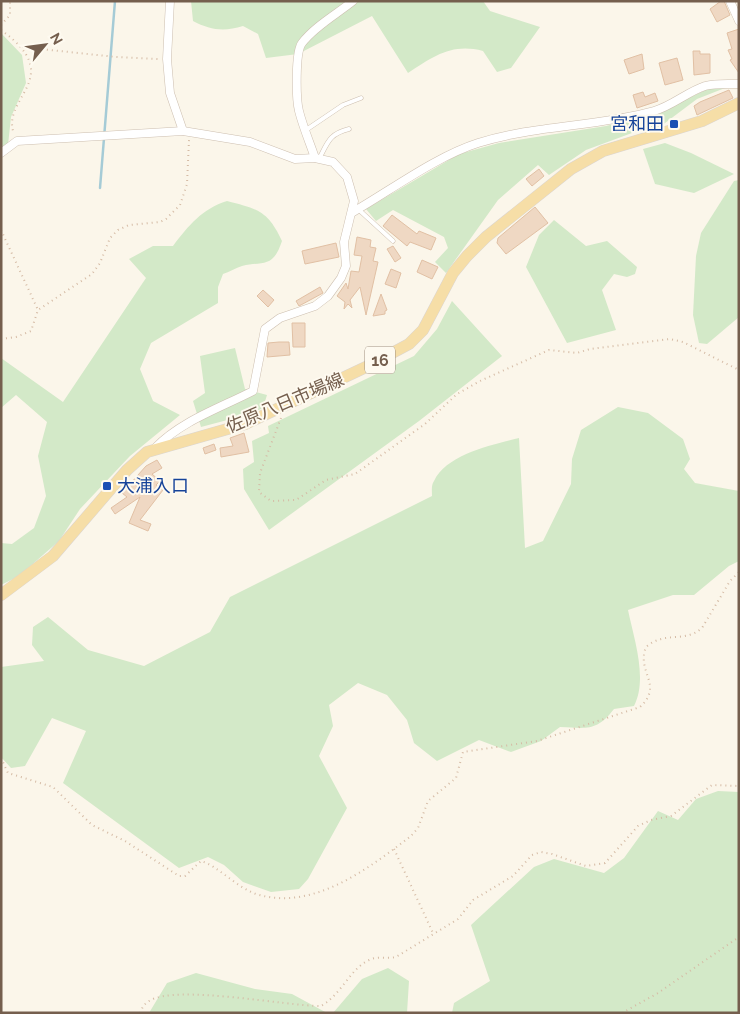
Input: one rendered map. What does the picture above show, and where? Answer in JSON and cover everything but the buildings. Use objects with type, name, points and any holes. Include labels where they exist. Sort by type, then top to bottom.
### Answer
[{"type":"main road","name":"佐原八日市場線","points":[[1,595],[53,556],[127,470],[147,452],[155,448],[225,430],[281,408],[409,344],[423,330],[453,273],[467,256],[486,237],[571,169],[603,151],[702,121],[739,103]]},
{"type":"street","points":[[170,1],[167,59],[170,93],[187,132]]},
{"type":"street","points":[[317,159],[299,111],[297,94],[299,51],[301,44],[353,1]]},
{"type":"street","points":[[730,1],[739,21]]},
{"type":"street","points":[[355,211],[460,149],[473,144],[558,127],[608,122],[662,108],[704,86],[739,84]]},
{"type":"street","points":[[1,153],[17,141],[187,132],[250,142],[295,159],[317,159],[333,162],[347,177],[355,211],[344,242],[346,266],[342,278],[328,296],[315,306],[280,318],[265,329],[253,391],[222,404],[164,439],[155,448]]},
{"type":"lane","points":[[306,130],[343,105],[361,98]]},
{"type":"lane","points":[[317,159],[331,137],[336,133],[349,129]]},
{"type":"lane","points":[[355,211],[393,241]]},
{"type":"path","points":[[1,25],[10,15],[10,1]]},
{"type":"path","points":[[1,30],[22,47],[27,55],[30,74],[29,83],[12,117],[12,130],[17,141]]},
{"type":"path","points":[[22,47],[116,57],[167,59]]},
{"type":"path","points":[[1,339],[16,337],[32,331],[38,310],[92,274],[100,263],[110,238],[118,230],[129,225],[160,222],[180,205],[187,184],[187,132]]},
{"type":"path","points":[[1,230],[38,310]]},
{"type":"path","points":[[281,408],[278,430],[260,473],[259,492],[271,502],[296,500],[326,480],[345,478],[354,474],[425,424],[457,394],[493,374],[549,350],[577,353],[598,348],[670,339],[683,342],[739,370]]},
{"type":"path","points":[[1,758],[8,772],[53,787],[92,825],[125,841],[179,876],[185,876],[201,861],[256,894],[282,898],[304,898],[348,878],[393,849],[418,828],[428,801],[434,794],[456,778],[463,752],[537,741],[640,707],[649,699],[652,688],[643,664],[646,647],[668,636],[688,637],[702,628],[730,580],[739,572]]},
{"type":"path","points":[[140,1013],[149,1000],[161,996],[181,995],[264,1000],[321,1006],[338,994],[368,960],[396,957],[458,919],[473,900],[513,876],[532,855],[541,852],[552,854],[586,866],[605,864],[638,826],[651,820],[671,816],[712,785],[739,786]]},
{"type":"path","points":[[393,849],[434,933]]},
{"type":"path","points":[[622,1013],[658,993],[739,937]]},
{"type":"green space","points":[[191,1],[483,1],[490,11],[540,27],[511,68],[497,72],[483,51],[462,49],[435,56],[408,73],[372,16],[298,54],[266,58],[258,34],[243,26],[217,29],[193,21]]},
{"type":"green space","points":[[1,33],[22,55],[26,83],[11,117],[8,145],[1,150]]},
{"type":"green space","points":[[712,87],[725,88],[697,99],[661,126],[640,130],[586,150],[549,175],[538,165],[498,200],[446,273],[435,262],[448,248],[444,237],[393,210],[376,221],[366,209],[459,154],[499,143],[606,126],[657,113]]},
{"type":"green space","points":[[665,143],[691,153],[734,174],[694,193],[655,184],[643,149]]},
{"type":"green space","points":[[739,180],[739,317],[707,344],[699,343],[693,315],[696,256],[701,233],[734,181]]},
{"type":"green space","points":[[227,201],[247,206],[267,217],[282,241],[279,250],[267,262],[242,266],[223,274],[218,287],[218,303],[151,343],[140,369],[153,401],[180,415],[130,456],[80,509],[59,541],[19,576],[1,585],[1,543],[12,544],[34,528],[46,496],[38,456],[47,422],[16,395],[1,408],[1,358],[63,402],[146,278],[129,259],[153,246],[173,246],[203,213]]},
{"type":"green space","points":[[554,220],[586,246],[607,241],[637,267],[635,274],[627,277],[614,274],[602,290],[616,330],[567,343],[526,267],[539,235]]},
{"type":"green space","points":[[452,301],[502,356],[419,421],[269,530],[244,489],[243,469],[254,462],[252,441],[269,433],[268,426],[414,356],[437,329]]},
{"type":"green space","points":[[235,348],[245,389],[267,395],[263,408],[250,414],[201,427],[193,401],[205,393],[200,356]]},
{"type":"green space","points":[[618,407],[648,413],[683,439],[690,459],[684,469],[695,483],[739,491],[739,561],[729,566],[694,595],[673,595],[628,610],[640,671],[640,684],[634,706],[614,709],[602,722],[590,727],[560,727],[541,741],[511,752],[479,740],[437,761],[414,743],[407,720],[387,695],[358,683],[329,705],[333,726],[319,756],[347,808],[308,879],[299,889],[271,892],[243,882],[224,865],[208,857],[179,868],[63,783],[86,731],[52,718],[25,766],[11,768],[1,757],[1,667],[44,661],[32,645],[33,627],[48,617],[88,650],[144,666],[210,632],[230,597],[432,496],[432,484],[440,472],[459,457],[519,438],[525,548],[543,541],[571,484],[572,459],[581,430]]},
{"type":"green space","points":[[718,791],[739,792],[739,1013],[452,1013],[454,1003],[490,981],[471,925],[534,867],[554,859],[604,873],[624,858],[658,811],[678,820],[696,799]]},
{"type":"green space","points":[[388,968],[409,981],[407,1013],[333,1013],[362,979]]},
{"type":"green space","points":[[196,973],[255,989],[292,994],[327,1013],[149,1013],[167,983]]},
{"type":"waterway","points":[[100,188],[115,1]]},
{"type":"place","name":"宮和田","points":[[674,124]]},
{"type":"place","name":"大浦入口","points":[[107,486]]}]
